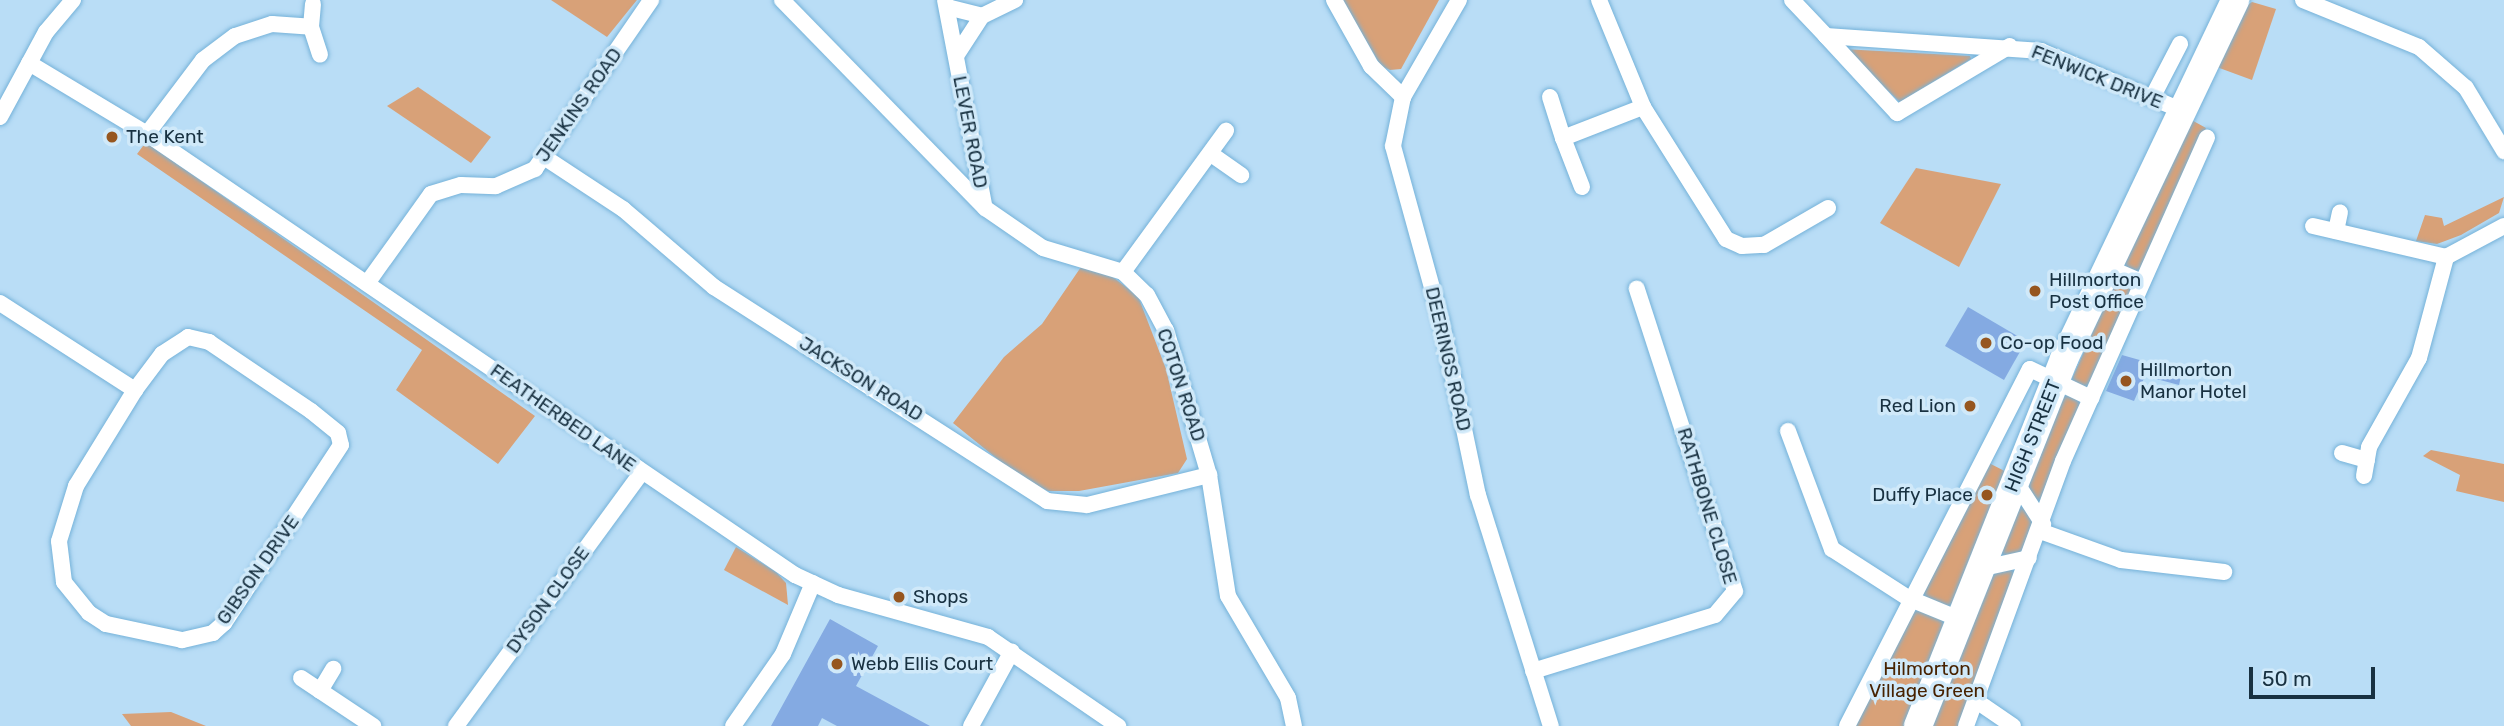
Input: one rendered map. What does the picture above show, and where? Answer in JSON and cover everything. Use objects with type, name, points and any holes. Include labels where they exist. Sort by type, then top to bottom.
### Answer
[{"type":"highway","name":"HIGH STREET","points":[[1918,726],[2014,479],[2105,266],[2235,0]]},
{"type":"street","points":[[0,117],[29,63],[73,0]]},
{"type":"street","name":"JENKINS ROAD","points":[[368,282],[431,194],[461,185],[496,186],[535,169],[651,0]]},
{"type":"street","name":"COTON ROAD","points":[[782,0],[985,208],[1043,248],[1123,272],[1147,295],[1166,330],[1209,475],[1228,596],[1288,698],[1294,726]]},
{"type":"street","points":[[982,16],[1015,0]]},
{"type":"street","points":[[1334,0],[1371,66],[1403,97]]},
{"type":"street","name":"DEERINGS ROAD","points":[[1459,0],[1403,97],[1393,125],[1393,146],[1441,320],[1478,495],[1552,726]]},
{"type":"street","points":[[1599,0],[1643,107],[1714,222],[1734,244],[1764,245],[1828,208]]},
{"type":"street","name":"FENWICK DRIVE","points":[[1792,0],[1897,113],[2010,46]]},
{"type":"street","points":[[2303,0],[2327,4],[2418,47],[2466,88],[2500,130],[2504,151]]},
{"type":"street","name":"LEVER ROAD","points":[[946,3],[985,208]]},
{"type":"street","name":"LEVER ROAD","points":[[946,3],[982,16],[956,56]]},
{"type":"street","points":[[313,4],[311,27],[320,55]]},
{"type":"street","points":[[146,134],[203,60],[234,36],[272,24],[311,27]]},
{"type":"street","name":"FENWICK DRIVE","points":[[1826,36],[2010,46],[2041,51],[2183,111]]},
{"type":"street","points":[[2152,98],[2180,44]]},
{"type":"street","name":"FEATHERBED LANE","points":[[29,63],[146,134],[368,282],[641,474],[813,583],[838,595],[962,628],[1012,651],[1118,726]]},
{"type":"street","points":[[1550,97],[1582,187]]},
{"type":"street","points":[[1563,138],[1643,107]]},
{"type":"street","points":[[1123,272],[1226,131]]},
{"type":"street","name":"HIGH STREET","points":[[1966,726],[2091,398],[2143,282],[2177,187],[2207,138]]},
{"type":"street","points":[[1211,154],[1241,175]]},
{"type":"street","name":"JACKSON ROAD","points":[[544,157],[623,209],[714,286],[1047,501],[1087,505],[1209,475]]},
{"type":"street","points":[[2336,231],[2340,212]]},
{"type":"street","points":[[2313,226],[2446,257],[2504,226]]},
{"type":"street","points":[[2364,476],[2367,460],[2420,358],[2446,257]]},
{"type":"street","points":[[2105,266],[2143,282]]},
{"type":"street","name":"RATHBONE CLOSE","points":[[1533,671],[1715,615],[1735,591],[1637,289]]},
{"type":"street","points":[[0,303],[135,390]]},
{"type":"street","name":"GIBSON DRIVE","points":[[188,337],[209,342],[338,433],[335,458],[224,623],[199,638],[182,640],[106,624],[75,600],[64,582],[59,541],[65,513],[135,390],[162,354],[188,337]]},
{"type":"street","points":[[1847,726],[1909,598],[2030,369],[2054,383],[2091,398]]},
{"type":"street","points":[[1788,431],[1832,549],[1909,598],[1959,619]]},
{"type":"street","points":[[2342,453],[2367,460]]},
{"type":"street","name":"DYSON CLOSE","points":[[456,726],[641,474]]},
{"type":"street","points":[[2014,479],[2041,527],[2121,560],[2224,572]]},
{"type":"street","points":[[1979,569],[2029,558]]},
{"type":"street","points":[[733,726],[783,654],[813,583]]},
{"type":"street","points":[[971,726],[1012,651]]},
{"type":"street","points":[[320,691],[333,669]]},
{"type":"street","points":[[301,678],[373,726]]},
{"type":"street","points":[[1975,701],[2013,726]]},
{"type":"green space","points":[[551,0],[637,0],[607,37]]},
{"type":"green space","points":[[1342,0],[1439,0],[1401,69],[1390,70],[1381,66]]},
{"type":"green space","points":[[2252,2],[2276,9],[2252,80],[2214,66],[2240,10]]},
{"type":"green space","points":[[1843,49],[1970,56],[1971,59],[1900,102]]},
{"type":"green space","points":[[418,87],[491,137],[471,163],[387,106]]},
{"type":"green space","name":"Hilmorton Village Green","points":[[2188,118],[2206,128],[2109,345],[1959,726],[1855,726],[1985,461],[2026,482]]},
{"type":"green space","points":[[146,142],[535,416],[498,464],[396,390],[422,350],[137,154]]},
{"type":"green space","points":[[1916,168],[2001,184],[1959,267],[1880,223]]},
{"type":"green space","points":[[2504,197],[2499,213],[2461,235],[2437,244],[2416,241],[2425,215],[2442,218],[2444,226]]},
{"type":"green space","points":[[1098,266],[1138,296],[1166,369],[1187,459],[1178,473],[1079,491],[1048,491],[1022,479],[953,423],[1004,357],[1042,324],[1081,267]]},
{"type":"green space","points":[[2431,450],[2504,464],[2504,502],[2456,491],[2460,475],[2423,456]]},
{"type":"green space","points":[[736,547],[776,572],[786,583],[788,605],[724,570]]},
{"type":"green space","points":[[171,712],[206,726],[131,726],[122,714]]},
{"type":"building","name":"Co-op Food","points":[[1968,307],[2026,341],[2004,380],[1945,346]]},
{"type":"building","name":"Hillmorton Manor Hotel","points":[[2122,355],[2182,372],[2179,385],[2145,376],[2134,401],[2106,391]]},
{"type":"building","name":"Webb Ellis Court","points":[[830,619],[878,646],[856,686],[930,726],[837,726],[822,718],[818,726],[771,726]]},
{"type":"place","name":"The Kent","points":[[112,137]]},
{"type":"place","name":"Hillmorton Post Office","points":[[2035,291]]},
{"type":"place","name":"Co-op Food","points":[[1986,343]]},
{"type":"place","name":"Hillmorton Manor Hotel","points":[[2126,381]]},
{"type":"place","name":"Red Lion","points":[[1970,406]]},
{"type":"place","name":"Duffy Place","points":[[1987,495]]},
{"type":"place","name":"Shops","points":[[899,597]]},
{"type":"place","name":"Webb Ellis Court","points":[[837,664]]}]
